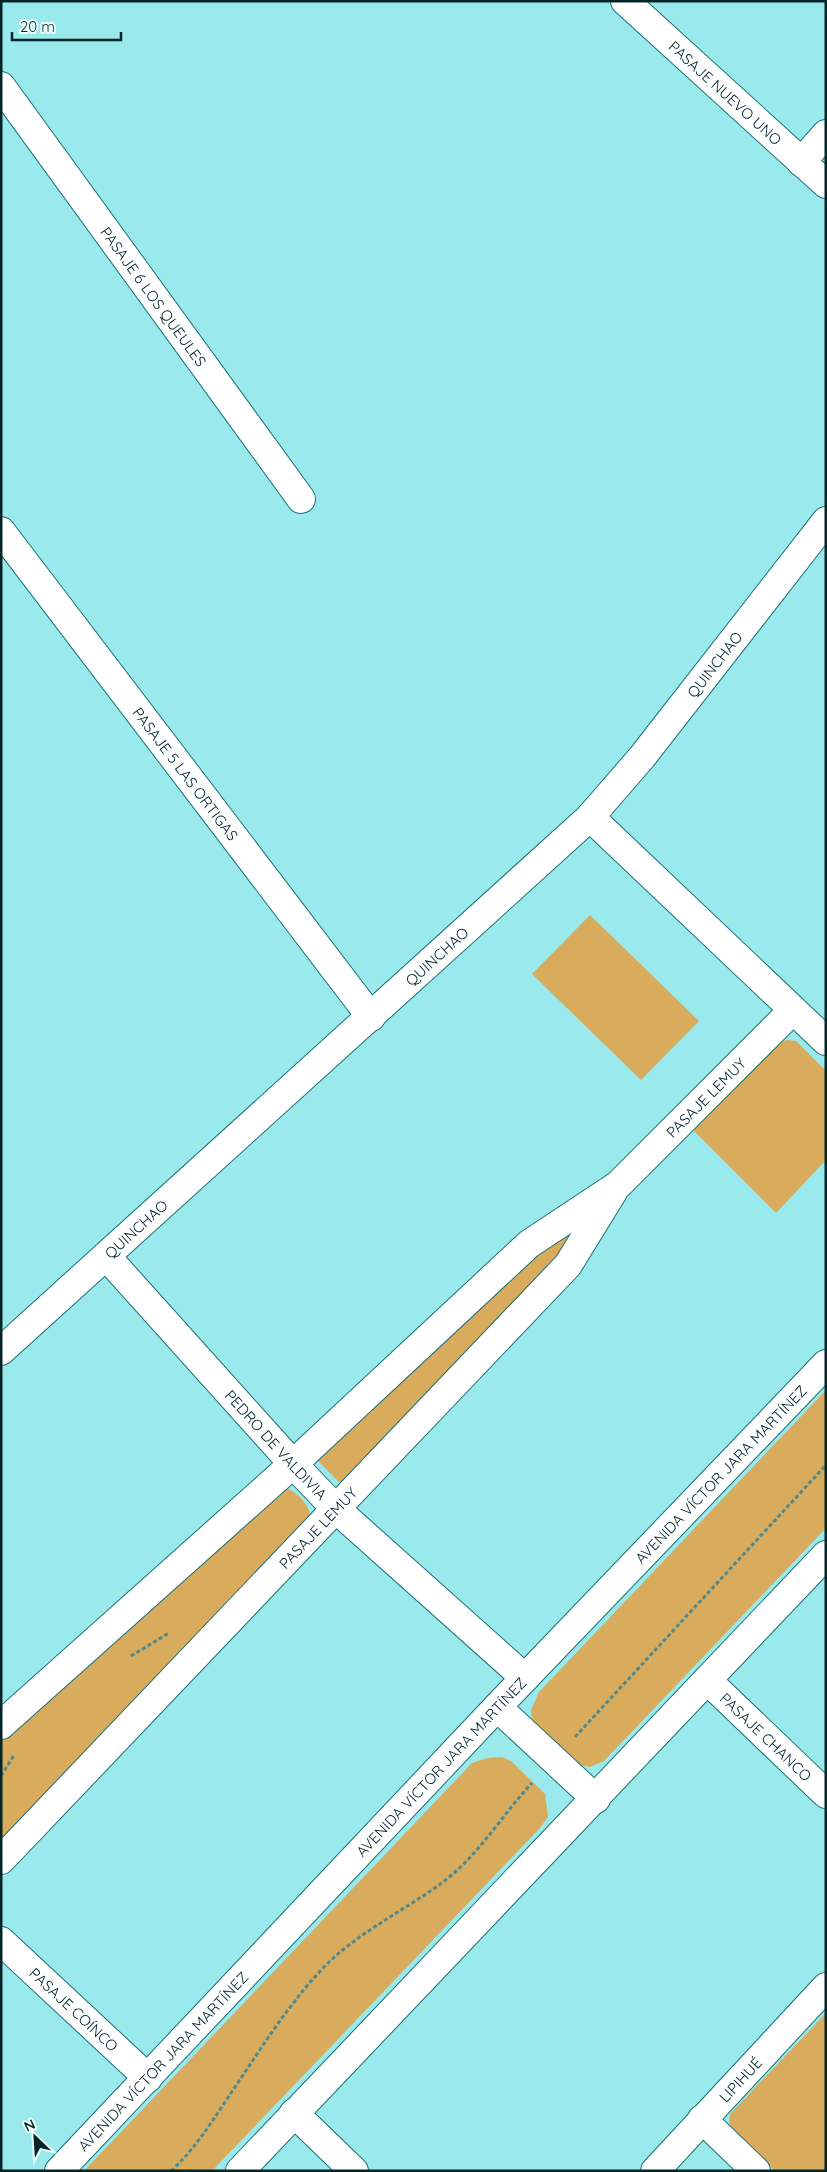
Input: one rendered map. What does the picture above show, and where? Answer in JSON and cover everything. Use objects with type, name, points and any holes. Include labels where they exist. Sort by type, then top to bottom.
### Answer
[{"type":"street","name":"PASAJE NUEVO UNO","points":[[625,1],[826,184]]},
{"type":"street","name":"PASAJE 6 LOS QUEULES","points":[[3,92],[301,499]]},
{"type":"street","points":[[801,162],[826,134]]},
{"type":"street","name":"QUINCHAO","points":[[1,1350],[590,817],[667,726],[826,521]]},
{"type":"street","name":"PASAJE 5 LAS ORTIGAS","points":[[1,531],[371,1017]]},
{"type":"street","points":[[590,817],[826,1041]]},
{"type":"street","name":"PASAJE LEMUY","points":[[1,1725],[293,1464],[529,1244],[618,1185],[793,1010]]},
{"type":"street","name":"PASAJE LEMUY","points":[[1,1860],[568,1264],[618,1185]]},
{"type":"street","name":"PEDRO DE VALDIVIA","points":[[106,1256],[293,1464],[336,1508],[525,1678]]},
{"type":"street","name":"AVENIDA VÍCTOR JARA MARTÍNEZ","points":[[59,2171],[525,1678],[826,1364]]},
{"type":"street","points":[[240,2171],[596,1799],[826,1555]]},
{"type":"street","name":"PASAJE CHANCO","points":[[708,1680],[826,1794]]},
{"type":"street","points":[[497,1708],[596,1799]]},
{"type":"street","name":"PASAJE COÍNCO","points":[[1,1940],[148,2078]]},
{"type":"street","name":"LIPIHUÉ","points":[[654,2171],[826,1987]]},
{"type":"street","points":[[294,2114],[354,2171]]},
{"type":"street","points":[[702,2119],[756,2171]]},
{"type":"path","points":[[171,2171],[186,2157],[252,2062],[323,1968],[373,1926],[443,1882],[468,1860],[513,1804],[826,1465]]},
{"type":"shaded area","points":[[590,915],[699,1021],[641,1080],[532,974]]},
{"type":"shaded area","points":[[787,1040],[796,1041],[826,1071],[826,1160],[776,1213],[692,1129],[777,1043]]},
{"type":"shaded area","points":[[581,1219],[561,1259],[345,1483],[339,1482],[315,1458],[528,1258]]},
{"type":"shaded area","points":[[826,1390],[826,1528],[604,1761],[590,1767],[578,1765],[532,1721],[531,1710],[539,1692]]},
{"type":"shaded area","points":[[287,1488],[302,1499],[310,1516],[1,1844],[1,1736]]},
{"type":"shaded area","points":[[502,1757],[511,1761],[545,1794],[548,1817],[540,1828],[212,2171],[84,2171],[472,1763],[488,1758]]},
{"type":"shaded area","points":[[826,2013],[826,2171],[775,2171],[733,2130],[729,2123],[730,2114]]}]
